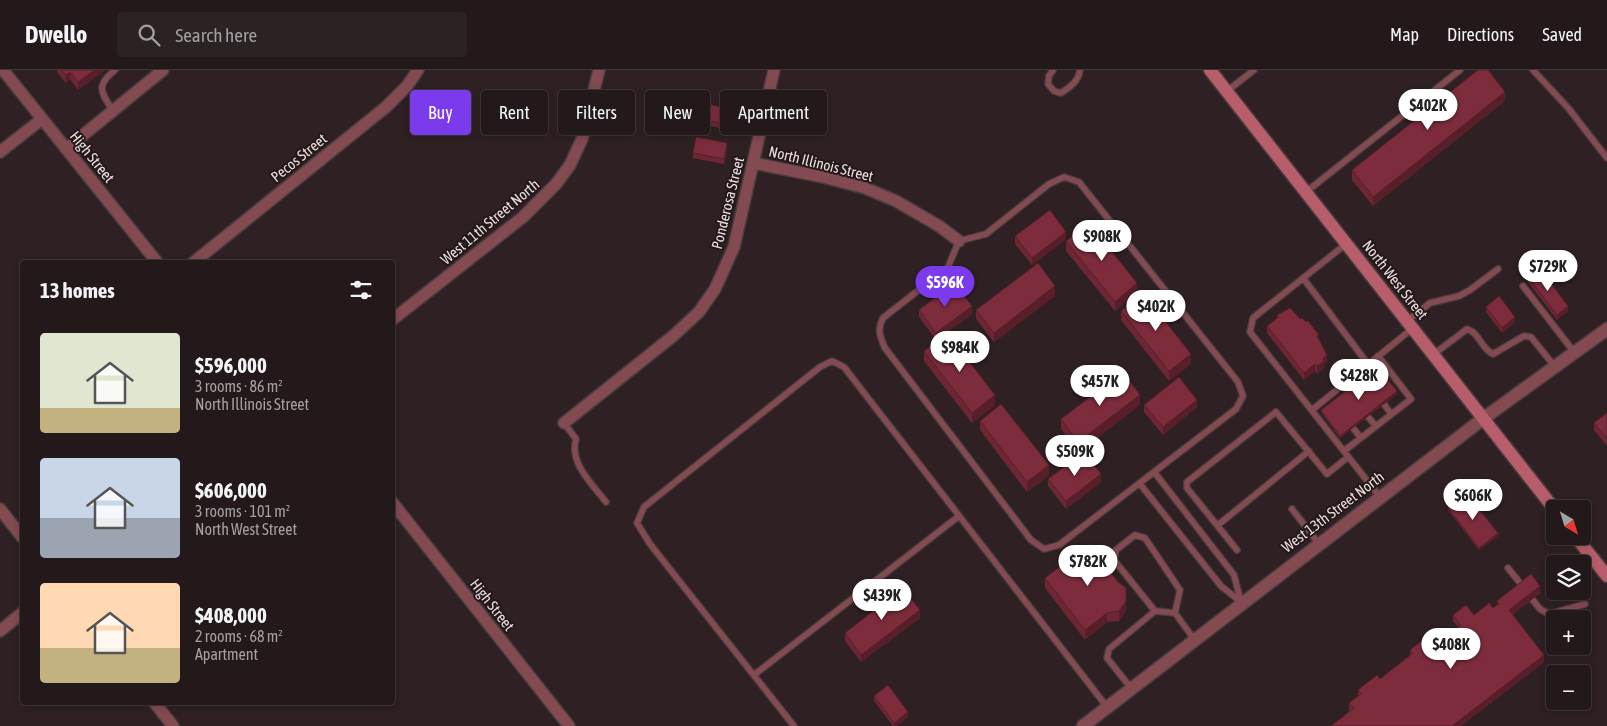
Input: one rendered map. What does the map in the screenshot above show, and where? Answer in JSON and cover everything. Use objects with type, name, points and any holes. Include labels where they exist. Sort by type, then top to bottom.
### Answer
[{"type":"main road","name":"North West Street","points":[[1210,70],[1547,500]]},
{"type":"main road","points":[[1582,545],[1607,576]]},
{"type":"street","name":"High Street","points":[[3,70],[155,260]]},
{"type":"street","points":[[66,149],[163,70]]},
{"type":"street","name":"Pecos Street","points":[[196,260],[386,107],[407,86],[418,70]]},
{"type":"street","name":"West 11th Street North","points":[[395,318],[523,217],[556,184],[570,165],[582,139],[599,70]]},
{"type":"street","name":"Ponderosa Street","points":[[564,424],[700,312],[719,283],[734,247],[774,70]]},
{"type":"street","points":[[0,152],[42,118]]},
{"type":"street","name":"North Illinois Street","points":[[753,163],[823,177],[865,188],[896,201],[939,226],[959,241]]},
{"type":"street","name":"West 13th Street North","points":[[1083,726],[1241,602],[1484,418],[1556,368],[1607,329]]},
{"type":"street","name":"High Street","points":[[395,506],[569,726]]},
{"type":"street","points":[[0,509],[20,534]]},
{"type":"street","points":[[0,631],[20,615]]},
{"type":"street","points":[[156,705],[173,726]]},
{"type":"lane","points":[[113,110],[102,93],[101,86],[105,78],[114,70]]},
{"type":"lane","points":[[1053,70],[1049,76],[1048,84],[1054,91],[1061,93],[1070,87],[1079,76],[1080,70]]},
{"type":"lane","points":[[1227,92],[1254,70]]},
{"type":"lane","points":[[1306,192],[1460,70]]},
{"type":"lane","points":[[1534,70],[1607,158]]},
{"type":"lane","points":[[1059,178],[1073,178],[1079,182],[1238,382],[1243,396],[1236,409],[1155,473],[1058,545],[1044,549],[1038,546],[885,348],[879,332],[883,318],[948,267],[959,241],[986,234],[1059,178]]},
{"type":"lane","points":[[1346,244],[1253,318],[1250,332],[1380,497]]},
{"type":"lane","points":[[1312,410],[1378,356],[1430,303],[1459,296],[1498,269]]},
{"type":"lane","points":[[1303,278],[1368,364]]},
{"type":"lane","points":[[1523,286],[1575,354]]},
{"type":"lane","points":[[1434,354],[1467,329],[1473,331],[1488,352],[1493,354],[1524,336],[1531,337],[1556,368]]},
{"type":"lane","points":[[1237,550],[1187,488],[1187,482],[1276,412],[1327,474],[1361,438],[1410,399],[1378,356]]},
{"type":"lane","points":[[794,726],[650,544],[637,523],[644,507],[820,367],[832,361],[844,367],[1107,707]]},
{"type":"lane","points":[[1358,372],[1364,380]]},
{"type":"lane","points":[[1343,385],[1348,392]]},
{"type":"lane","points":[[1328,397],[1333,403]]},
{"type":"lane","points":[[1384,404],[1391,414]]},
{"type":"lane","points":[[1368,416],[1376,426]]},
{"type":"lane","points":[[564,424],[576,439],[573,448],[579,467],[606,502]]},
{"type":"lane","points":[[1353,428],[1361,438]]},
{"type":"lane","points":[[1218,525],[1309,451]]},
{"type":"lane","points":[[1155,473],[1234,575],[1241,602]]},
{"type":"lane","points":[[1140,484],[1221,586],[1241,602]]},
{"type":"lane","points":[[1292,509],[1319,544]]},
{"type":"lane","points":[[754,674],[959,516]]},
{"type":"lane","points":[[1155,611],[1114,560],[1116,550],[1135,535],[1145,538],[1180,590],[1175,613]]},
{"type":"lane","points":[[1508,568],[1524,588]]},
{"type":"lane","points":[[1532,599],[1540,609],[1549,614],[1585,604]]},
{"type":"lane","points":[[1131,688],[1107,658],[1109,649],[1155,611],[1175,613],[1194,639]]},
{"type":"building","points":[[61,70],[95,70],[78,82],[70,72],[66,75]]},
{"type":"building","points":[[1478,70],[1488,70],[1505,92],[1373,197],[1352,170]]},
{"type":"building","points":[[710,104],[720,107],[720,123],[710,121]]},
{"type":"building","points":[[696,137],[727,143],[724,159],[693,153]]},
{"type":"building","points":[[1050,210],[1066,232],[1032,258],[1015,236]]},
{"type":"building","points":[[1089,223],[1137,283],[1115,302],[1066,241]]},
{"type":"building","points":[[1038,263],[1055,286],[994,333],[976,310]]},
{"type":"building","points":[[1540,269],[1568,306],[1557,315],[1528,277]]},
{"type":"building","points":[[954,283],[972,306],[936,333],[919,310]]},
{"type":"building","points":[[1143,293],[1191,354],[1169,371],[1121,311]]},
{"type":"building","points":[[1499,296],[1515,317],[1502,328],[1486,307]]},
{"type":"building","points":[[1290,308],[1300,319],[1308,321],[1319,335],[1317,336],[1327,355],[1323,358],[1324,361],[1317,366],[1315,364],[1304,373],[1267,326],[1279,317],[1277,315]]},
{"type":"building","points":[[947,333],[995,395],[972,413],[924,351]]},
{"type":"building","points":[[1377,367],[1397,391],[1340,436],[1321,410]]},
{"type":"building","points":[[1123,372],[1140,395],[1078,442],[1061,419]]},
{"type":"building","points":[[1179,377],[1197,400],[1163,427],[1144,405]]},
{"type":"building","points":[[1001,404],[1049,465],[1027,482],[980,421]]},
{"type":"building","points":[[1607,413],[1607,439],[1594,423]]},
{"type":"building","points":[[1084,452],[1101,474],[1066,501],[1048,479]]},
{"type":"building","points":[[1466,493],[1498,533],[1479,548],[1448,508]]},
{"type":"building","points":[[1089,544],[1118,582],[1126,588],[1126,602],[1119,611],[1107,613],[1085,630],[1045,578]]},
{"type":"building","points":[[1531,574],[1540,586],[1509,610],[1544,655],[1452,726],[1331,726],[1354,708],[1349,703],[1361,694],[1358,690],[1377,675],[1380,679],[1413,653],[1410,650],[1430,634],[1432,637],[1442,630],[1447,636],[1461,625],[1453,615],[1466,605],[1474,615],[1489,603],[1493,608],[1499,604],[1497,601]]},
{"type":"building","points":[[903,588],[920,610],[861,655],[845,633]]},
{"type":"building","points":[[888,685],[908,712],[894,723],[874,696]]}]
